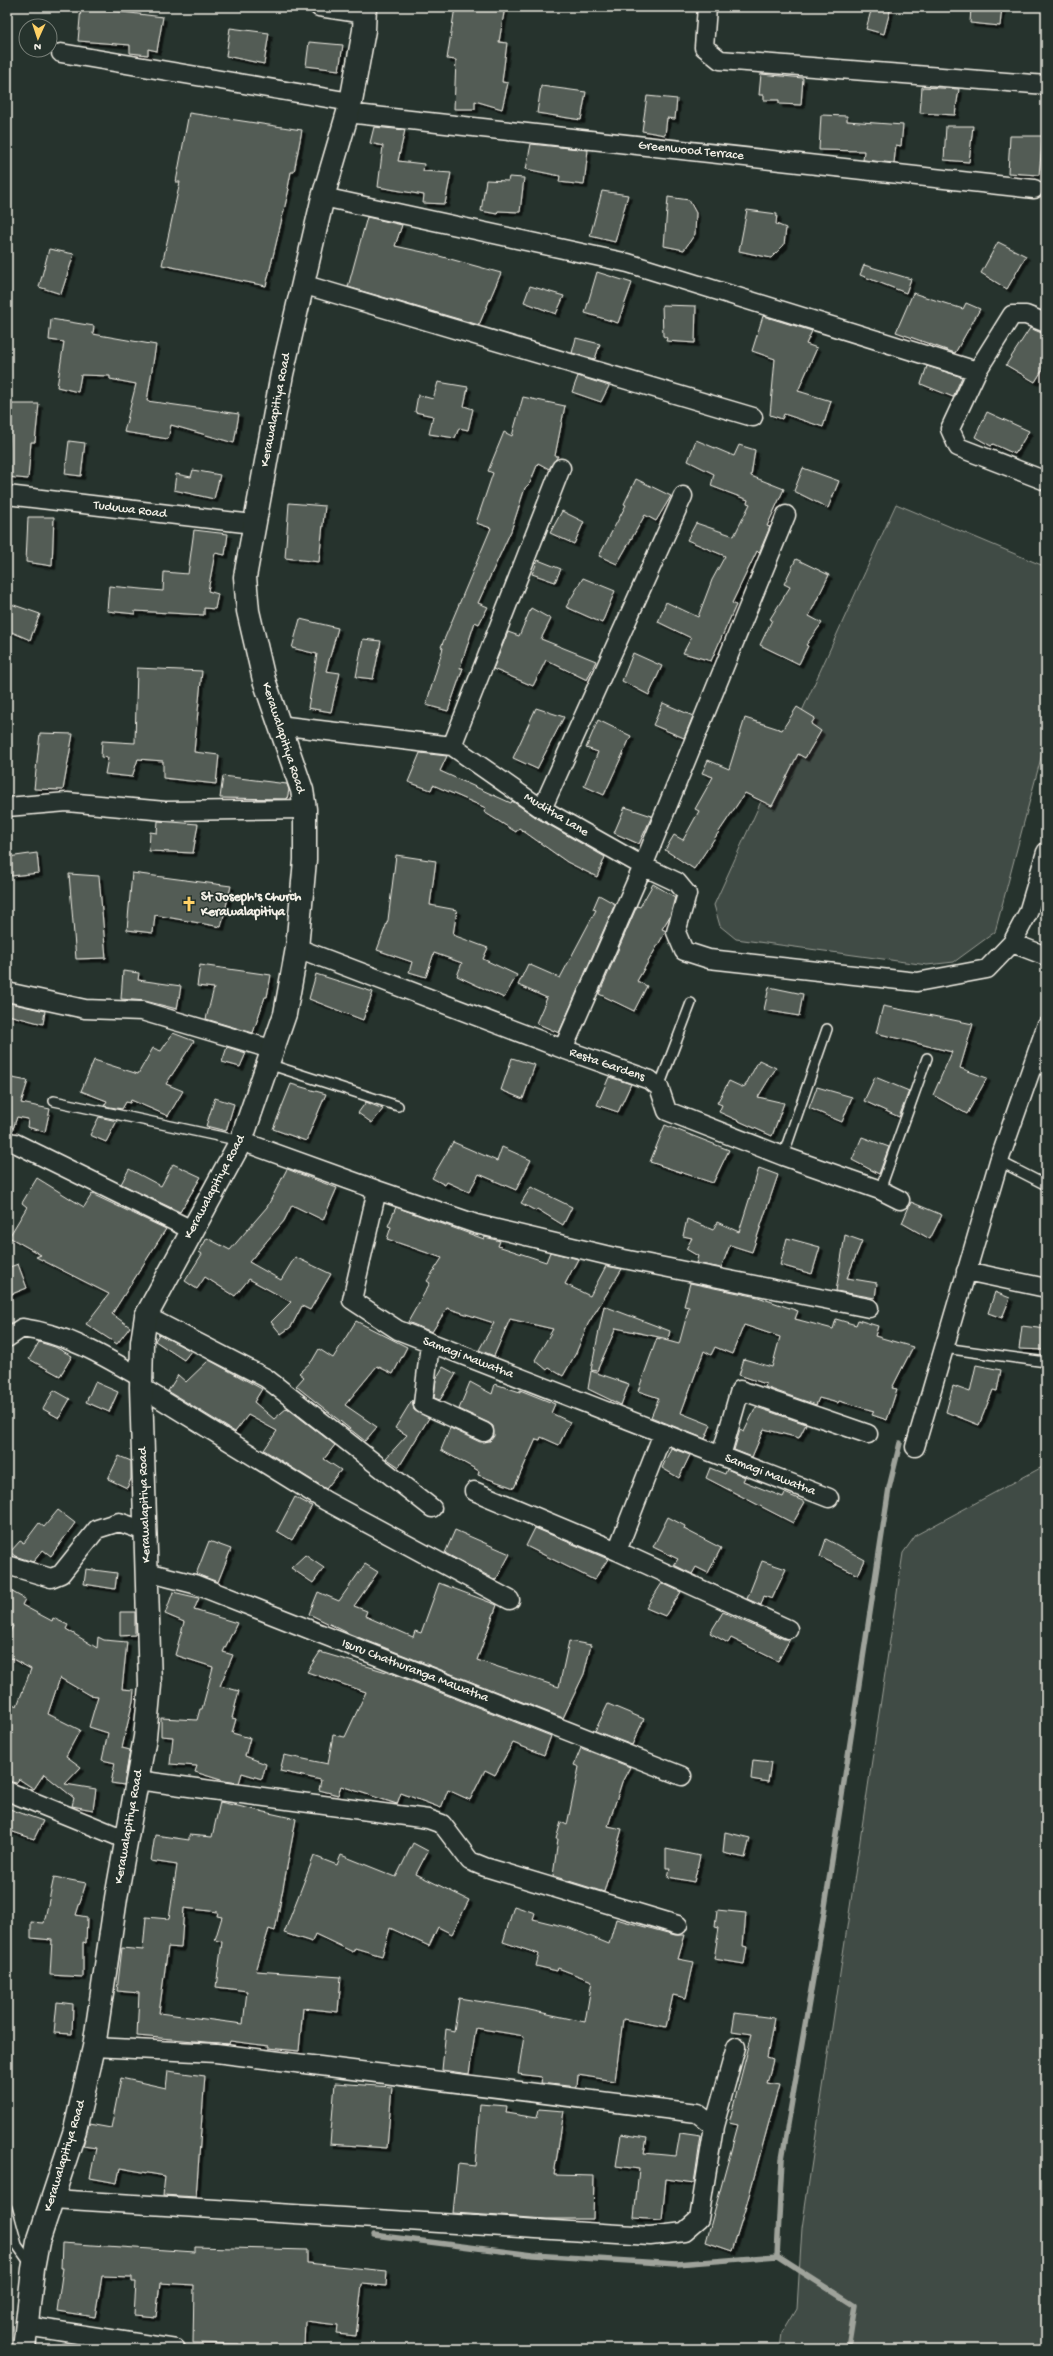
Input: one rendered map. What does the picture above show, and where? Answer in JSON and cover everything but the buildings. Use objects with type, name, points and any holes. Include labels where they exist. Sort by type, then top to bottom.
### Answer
[{"type":"street","points":[[319,7],[365,11]]},
{"type":"street","points":[[707,7],[704,47],[720,60],[1046,85]]},
{"type":"street","name":"Kerawalapitiya Road","points":[[24,2349],[33,2269],[38,2242],[75,2130],[94,2047],[126,1840],[145,1737],[150,1685],[142,1383],[142,1342],[146,1316],[241,1141],[285,1014],[297,948],[305,860],[305,809],[302,790],[278,725],[264,680],[245,596],[245,577],[253,524],[302,284],[323,197],[349,108],[364,30],[365,11]]},
{"type":"street","name":"Greenwood Terrace","points":[[61,53],[349,108],[1034,189]]},
{"type":"street","points":[[323,197],[628,263],[977,371]]},
{"type":"street","points":[[302,284],[753,417]]},
{"type":"street","points":[[1046,323],[1026,315],[1012,315],[977,371],[950,430],[958,447],[1046,481]]},
{"type":"street","points":[[452,746],[561,468]]},
{"type":"street","name":"Tuduwa Road","points":[[7,495],[253,524]]},
{"type":"street","points":[[542,809],[683,496]]},
{"type":"street","points":[[563,1049],[643,866],[786,515]]},
{"type":"street","name":"Muditha Lane","points":[[278,725],[452,746],[542,809],[643,866],[677,882],[687,894],[676,932],[684,951],[710,959],[917,982],[987,969],[1012,943]]},
{"type":"street","points":[[7,807],[67,802],[164,811],[305,809]]},
{"type":"street","points":[[1046,852],[1028,913],[1012,943],[1046,956]]},
{"type":"street","name":"Resta Gardens","points":[[297,948],[563,1049],[650,1080],[659,1087],[667,1111],[783,1156],[880,1190],[900,1200]]},
{"type":"street","points":[[7,992],[85,1009],[142,1011],[271,1057]]},
{"type":"street","points":[[915,1447],[999,1161],[1039,1069],[1046,1027]]},
{"type":"street","points":[[241,1141],[476,1224],[614,1258],[869,1308]]},
{"type":"street","points":[[7,1142],[15,1144],[192,1230]]},
{"type":"street","name":"Samagi Mawatha","points":[[377,1190],[352,1300],[398,1330],[828,1498]]},
{"type":"street","points":[[966,1271],[1046,1288]]},
{"type":"street","points":[[146,1316],[266,1378],[432,1508]]},
{"type":"street","points":[[7,1338],[22,1328],[47,1332],[94,1350],[142,1383],[326,1501],[510,1600]]},
{"type":"street","points":[[430,1343],[423,1404],[484,1432]]},
{"type":"street","points":[[721,1456],[740,1390],[868,1434]]},
{"type":"street","points":[[617,1551],[662,1433]]},
{"type":"street","points":[[474,1491],[617,1551],[788,1629]]},
{"type":"street","points":[[7,1565],[51,1578],[61,1574],[97,1529],[119,1522],[145,1531]]},
{"type":"street","name":"Isuru Chathuranga Mawatha","points":[[147,1572],[194,1584],[682,1776]]},
{"type":"street","points":[[137,1780],[428,1819],[442,1824],[470,1861],[485,1868],[678,1925]]},
{"type":"street","points":[[7,1790],[126,1840]]},
{"type":"street","points":[[94,2047],[216,2053],[697,2113],[714,2126]]},
{"type":"street","points":[[52,2199],[650,2236],[684,2232],[699,2219],[714,2126],[736,2047]]},
{"type":"street","points":[[26,2326],[176,2349]]},
{"type":"lane","points":[[659,1087],[691,1003]]},
{"type":"lane","points":[[783,1156],[827,1029]]},
{"type":"lane","points":[[271,1057],[398,1106]]},
{"type":"lane","points":[[880,1190],[927,1058]]},
{"type":"lane","points":[[54,1101],[241,1141]]},
{"type":"lane","points":[[999,1161],[1046,1185]]},
{"type":"lane","points":[[944,1348],[1046,1362]]},
{"type":"lane","points":[[7,2208],[17,2245],[33,2269]]},
{"type":"shaded area","points":[[896,504],[1046,567],[1046,739],[995,932],[954,962],[927,965],[736,939],[720,926],[714,905]]},
{"type":"shaded area","points":[[1046,1465],[1046,2349],[780,2349],[782,2333],[797,2308],[802,2228],[903,1553],[916,1535]]},
{"type":"waterway","points":[[848,2349],[855,2306],[777,2256],[782,2159],[822,1926],[889,1488],[900,1443]]},
{"type":"waterway","points":[[374,2235],[533,2255],[677,2264],[777,2256]]},
{"type":"place","name":"St Joseph's Church Kerawalapitiya","points":[[189,904]]}]
